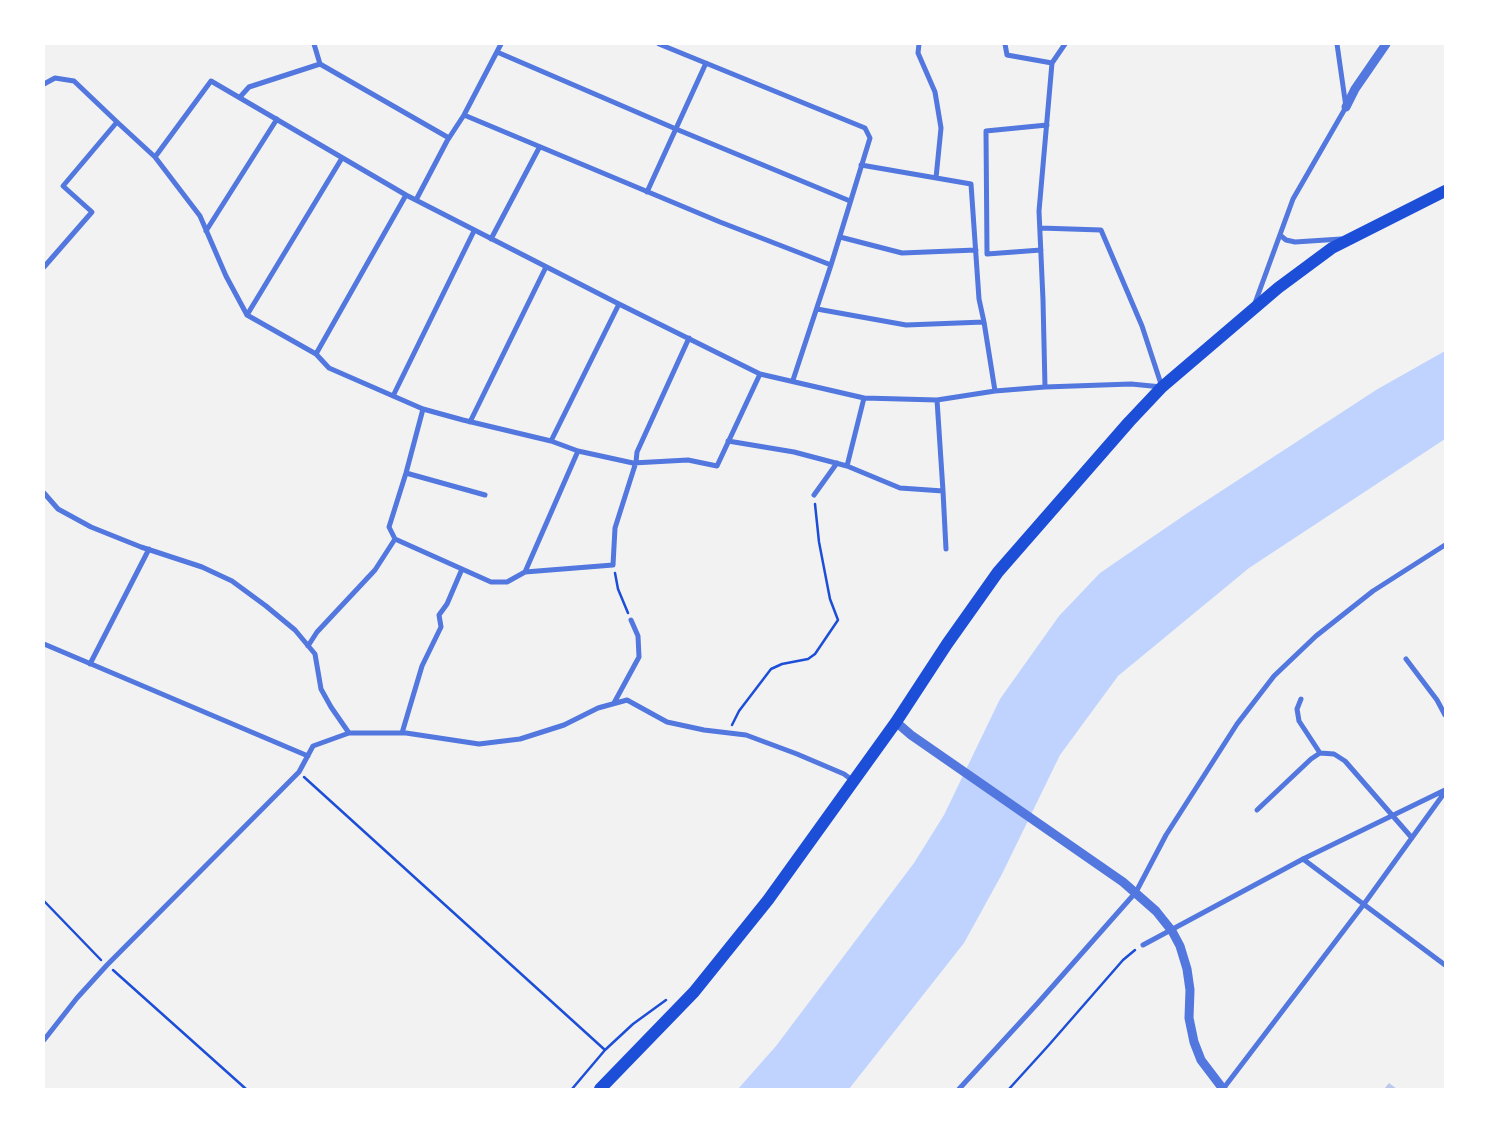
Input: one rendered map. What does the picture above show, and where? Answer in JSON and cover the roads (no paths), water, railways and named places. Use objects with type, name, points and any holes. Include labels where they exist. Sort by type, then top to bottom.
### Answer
[{"type":"main road","points":[[600,1089],[694,992],[768,900],[852,780],[896,722],[947,644],[998,572],[1122,429],[1162,387],[1278,288],[1332,248],[1445,191]]},
{"type":"street","points":[[314,44],[320,64],[449,138]]},
{"type":"street","points":[[416,200],[501,44]]},
{"type":"street","points":[[659,44],[864,128],[870,138],[793,380]]},
{"type":"street","points":[[918,44],[918,53],[935,92],[941,128],[936,178]]},
{"type":"street","points":[[1006,44],[1007,55],[1052,63]]},
{"type":"street","points":[[1045,387],[1039,211],[1052,63],[1065,44]]},
{"type":"street","points":[[1337,44],[1346,107]]},
{"type":"street","points":[[1253,311],[1293,199],[1355,89],[1386,44]]},
{"type":"street","points":[[497,52],[850,201]]},
{"type":"street","points":[[647,192],[706,63]]},
{"type":"street","points":[[240,97],[249,87],[320,64]]},
{"type":"street","points":[[44,84],[55,78],[74,81],[155,157],[200,216],[226,276],[248,315],[316,354],[329,368],[423,409],[551,441],[578,451],[636,462],[688,460],[717,466],[760,374]]},
{"type":"street","points":[[155,157],[211,81],[406,195],[618,304],[760,374],[793,380],[864,398],[937,400],[995,391],[1045,387],[1131,384],[1162,387],[1142,326],[1101,230],[1040,228]]},
{"type":"street","points":[[464,115],[539,148],[831,265]]},
{"type":"street","points":[[206,231],[277,119]]},
{"type":"street","points":[[44,267],[92,212],[63,186],[117,122]]},
{"type":"street","points":[[1040,250],[987,254],[986,131],[1047,125]]},
{"type":"street","points":[[492,239],[539,148]]},
{"type":"street","points":[[248,315],[342,158]]},
{"type":"street","points":[[861,166],[971,184],[979,300],[995,391]]},
{"type":"street","points":[[316,354],[406,195]]},
{"type":"street","points":[[393,396],[474,231]]},
{"type":"street","points":[[1280,235],[1286,240],[1295,242],[1349,239]]},
{"type":"street","points":[[840,237],[902,253],[976,250]]},
{"type":"street","points":[[470,422],[546,267]]},
{"type":"street","points":[[551,441],[618,304]]},
{"type":"street","points":[[817,309],[906,325],[984,322]]},
{"type":"street","points":[[423,409],[390,527],[394,539],[491,582],[507,582],[525,572],[613,565],[615,528],[636,462],[637,452],[689,338]]},
{"type":"street","points":[[847,466],[864,398]]},
{"type":"street","points":[[937,400],[946,549]]},
{"type":"street","points":[[728,441],[794,452],[837,463],[900,488],[942,491]]},
{"type":"street","points":[[525,572],[578,451]]},
{"type":"street","points":[[814,495],[837,463]]},
{"type":"street","points":[[406,473],[484,495]]},
{"type":"street","points":[[44,493],[58,509],[91,527],[202,567],[232,581],[266,606],[295,630],[315,654],[321,689],[331,708],[349,733]]},
{"type":"street","points":[[308,646],[317,632],[375,570],[394,539]]},
{"type":"street","points":[[959,1089],[1136,892],[1176,819],[1238,724],[1274,676],[1316,636],[1372,591],[1445,544]]},
{"type":"street","points":[[90,664],[149,549]]},
{"type":"street","points":[[402,733],[422,666],[441,627],[439,615],[448,604],[462,569]]},
{"type":"street","points":[[614,703],[639,657],[638,636],[631,620]]},
{"type":"street","points":[[44,644],[308,756]]},
{"type":"street","points":[[1406,658],[1437,700],[1445,715]]},
{"type":"street","points":[[1302,699],[1297,708],[1298,721],[1320,753]]},
{"type":"street","points":[[44,1040],[77,998],[107,965],[299,772],[313,746],[349,733],[402,733],[479,744],[520,739],[564,724],[598,708],[627,700],[667,722],[704,730],[746,735],[797,754],[844,774],[852,780]]},
{"type":"street","points":[[896,722],[911,735],[1123,882],[1156,910],[1172,931],[1180,946],[1187,969],[1190,990],[1189,1018],[1200,1060],[1223,1089],[1364,904],[1445,791]]},
{"type":"street","points":[[1257,810],[1311,759],[1320,753],[1334,754],[1345,761],[1412,838]]},
{"type":"street","points":[[1143,945],[1303,859],[1445,791]]},
{"type":"street","points":[[1303,859],[1445,965]]},
{"type":"water","points":[[1445,351],[1445,439],[1249,568],[1118,676],[1060,755],[1002,874],[964,943],[849,1089],[738,1089],[776,1046],[914,863],[944,815],[1000,699],[1059,616],[1100,573],[1189,512],[1376,390]]}]
